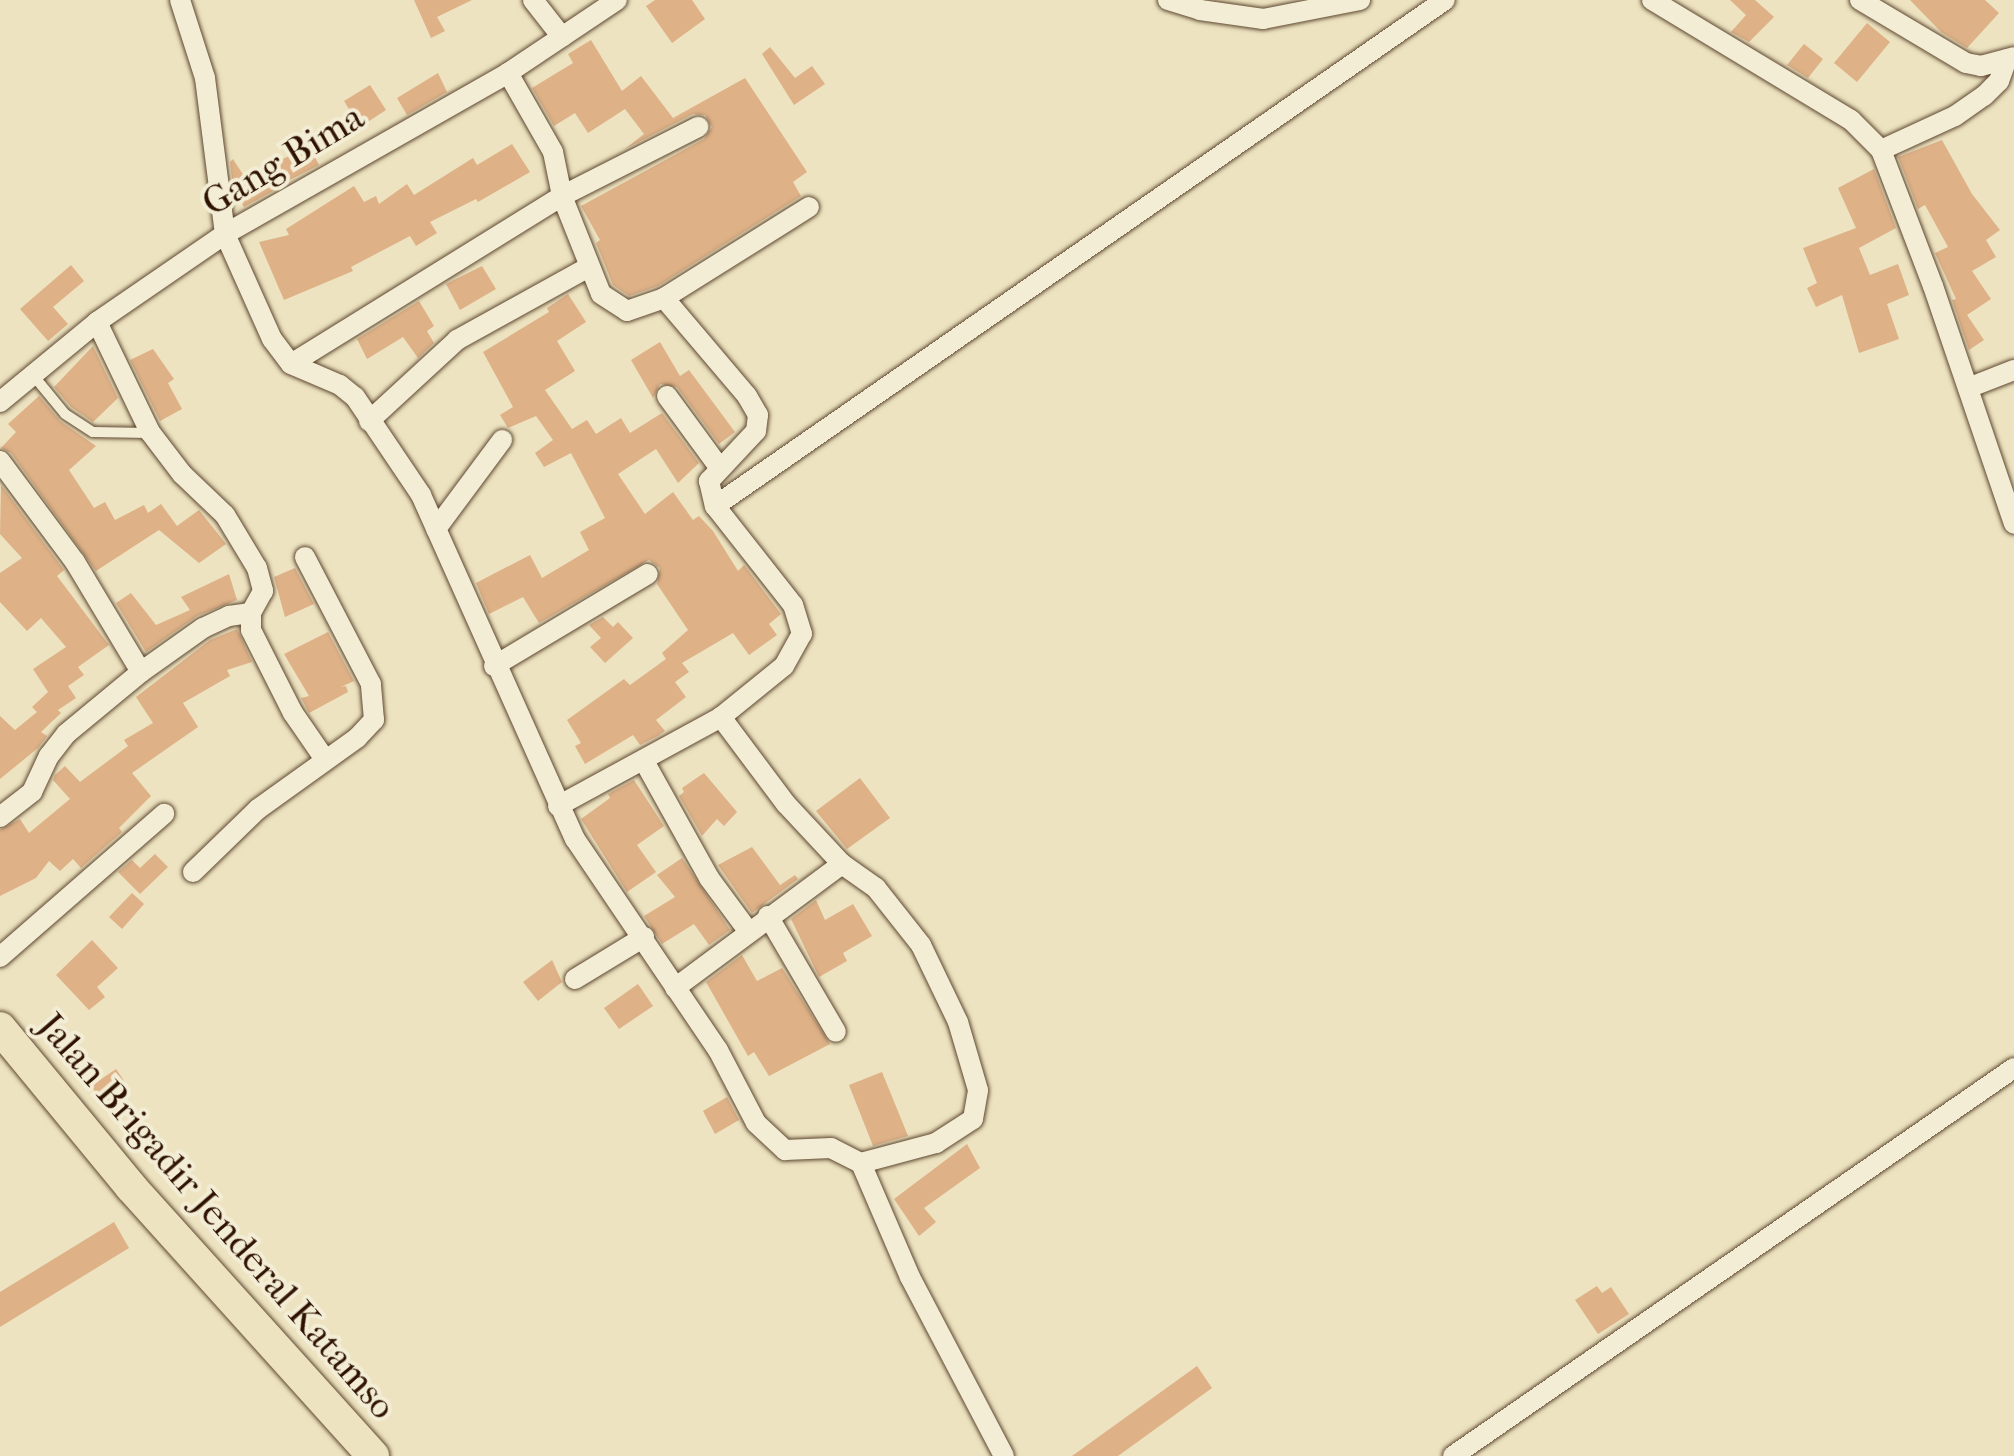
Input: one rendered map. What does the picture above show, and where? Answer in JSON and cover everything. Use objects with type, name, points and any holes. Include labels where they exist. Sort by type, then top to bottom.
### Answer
[{"type":"main road","name":"Jalan Brigadir Jenderal Katamso","points":[[0,1028],[131,1187],[373,1456]]},
{"type":"street","points":[[180,0],[205,78],[226,234],[272,339],[291,364],[340,385],[355,398],[421,495],[558,806],[584,852],[718,1050],[756,1123],[777,1146],[831,1148],[862,1163],[907,1153],[958,1133],[972,1119],[978,1099],[958,1022],[921,945],[876,888],[842,864],[786,804],[721,718]]},
{"type":"street","points":[[532,0],[562,37]]},
{"type":"street","name":"Gang Bima","points":[[0,402],[97,322],[226,234],[508,73],[617,0]]},
{"type":"street","points":[[1173,1],[1263,19],[1360,0]]},
{"type":"street","points":[[1652,0],[1851,120],[1881,150],[2014,524]]},
{"type":"street","points":[[1860,0],[1966,64],[1981,66],[2010,58]]},
{"type":"street","points":[[715,506],[1433,3]]},
{"type":"street","points":[[1881,150],[1955,116],[1984,96],[2000,81],[2010,58]]},
{"type":"street","points":[[508,73],[554,152],[562,196],[588,268],[601,294],[616,307],[639,310],[664,298],[809,207]]},
{"type":"street","points":[[291,364],[562,196],[698,127]]},
{"type":"street","points":[[369,421],[457,340],[588,268]]},
{"type":"street","points":[[558,806],[721,718],[784,666],[802,634],[793,605],[715,506],[708,488],[719,467],[756,431],[758,416],[747,396],[664,298]]},
{"type":"street","points":[[97,322],[150,432],[182,474],[225,515],[257,568],[263,591],[251,614],[251,630],[293,713],[324,758]]},
{"type":"street","points":[[1968,388],[2014,370]]},
{"type":"street","points":[[667,396],[719,467]]},
{"type":"street","points":[[436,529],[502,440]]},
{"type":"street","points":[[0,461],[76,562],[141,672]]},
{"type":"street","points":[[194,872],[258,809],[368,729],[375,710],[371,684],[305,557]]},
{"type":"street","points":[[494,666],[648,574]]},
{"type":"street","points":[[0,817],[32,792],[49,756],[66,734],[141,672],[203,628],[229,616],[251,614]]},
{"type":"street","points":[[644,761],[709,878],[748,932]]},
{"type":"street","points":[[0,957],[164,814]]},
{"type":"street","points":[[675,988],[842,864]]},
{"type":"street","points":[[768,916],[836,1032]]},
{"type":"street","points":[[575,979],[644,937]]},
{"type":"street","points":[[1453,1456],[2014,1068]]},
{"type":"street","points":[[862,1163],[910,1277],[1004,1456]]},
{"type":"lane","points":[[32,375],[64,414],[93,432],[150,432]]},
{"type":"building","points":[[414,0],[472,0],[437,17],[445,31],[431,38]]},
{"type":"building","points":[[655,0],[692,0],[705,19],[672,43],[646,6]]},
{"type":"building","points":[[1730,0],[1755,0],[1774,17],[1749,42],[1731,32],[1746,15]]},
{"type":"building","points":[[1910,0],[1985,0],[1999,13],[1967,48],[1941,32]]},
{"type":"building","points":[[1867,23],[1890,42],[1857,82],[1834,63]]},
{"type":"building","points":[[591,40],[622,91],[641,76],[673,118],[745,78],[807,172],[793,182],[801,196],[658,286],[629,296],[613,285],[596,243],[600,240],[581,206],[704,139],[712,127],[705,115],[693,114],[625,149],[644,134],[625,109],[588,133],[575,113],[554,126],[532,88],[573,63],[568,54]]},
{"type":"building","points":[[1804,44],[1823,59],[1808,78],[1787,65]]},
{"type":"building","points":[[770,47],[795,78],[812,66],[825,84],[794,105],[762,54]]},
{"type":"building","points":[[438,73],[447,92],[407,115],[397,98]]},
{"type":"building","points":[[370,85],[386,110],[360,127],[344,101]]},
{"type":"building","points":[[305,137],[319,165],[284,183],[274,163],[289,156],[285,147]]},
{"type":"building","points":[[1942,140],[1972,194],[2000,230],[1986,240],[1996,257],[1972,271],[1991,299],[1967,315],[1984,340],[1969,350],[1952,300],[1956,299],[1935,253],[1948,247],[1925,205],[1918,209],[1898,157]]},
{"type":"building","points":[[512,144],[530,172],[478,202],[476,199],[430,222],[437,233],[416,246],[410,236],[351,267],[353,271],[284,300],[259,242],[289,235],[286,229],[354,186],[364,202],[376,196],[379,204],[407,184],[414,195],[473,158],[477,165]]},
{"type":"building","points":[[233,159],[251,187],[276,174],[282,186],[244,207],[233,187]]},
{"type":"building","points":[[1874,169],[1896,228],[1859,248],[1870,275],[1898,264],[1909,295],[1887,304],[1899,339],[1859,353],[1842,295],[1816,307],[1807,288],[1817,283],[1803,248],[1856,228],[1838,188]]},
{"type":"building","points":[[71,265],[84,281],[53,307],[68,324],[48,341],[20,309]]},
{"type":"building","points":[[482,266],[496,289],[460,310],[446,284]]},
{"type":"building","points":[[568,294],[586,322],[557,341],[575,371],[545,390],[572,429],[587,420],[596,434],[621,418],[630,433],[662,413],[699,463],[678,483],[656,449],[618,474],[645,514],[673,492],[693,520],[699,516],[713,531],[738,571],[744,565],[781,614],[769,624],[777,635],[749,655],[733,633],[682,663],[689,672],[675,682],[686,697],[656,720],[665,731],[640,745],[633,735],[585,764],[575,746],[581,743],[567,720],[624,679],[630,685],[666,659],[662,653],[688,630],[657,584],[660,568],[649,560],[539,623],[523,597],[489,614],[476,583],[530,555],[542,578],[589,550],[580,532],[605,518],[571,453],[544,467],[535,453],[553,440],[536,416],[508,428],[500,415],[513,407],[483,352],[549,312],[547,308]]},
{"type":"building","points":[[419,301],[434,326],[427,331],[434,343],[418,358],[403,337],[367,359],[357,339]]},
{"type":"building","points":[[660,342],[680,376],[689,370],[735,432],[719,444],[677,387],[660,384],[653,398],[631,360]]},
{"type":"building","points":[[93,346],[118,398],[93,422],[71,407],[54,387]]},
{"type":"building","points":[[153,349],[174,379],[168,383],[182,409],[160,421],[130,360]]},
{"type":"building","points":[[39,396],[60,421],[96,446],[69,470],[94,508],[105,502],[115,520],[144,505],[148,513],[161,504],[177,526],[199,510],[226,544],[199,563],[159,530],[96,571],[11,453],[1,448],[16,432],[8,424]]},
{"type":"building","points":[[1,485],[64,570],[57,576],[109,645],[78,667],[84,675],[68,686],[76,698],[58,710],[61,713],[41,732],[47,736],[38,748],[0,779],[0,716],[15,730],[37,712],[32,707],[48,692],[33,669],[66,647],[41,618],[27,631],[0,602],[0,573],[22,558],[0,534]]},
{"type":"building","points":[[295,568],[314,604],[285,617],[274,577]]},
{"type":"building","points":[[229,574],[237,600],[197,616],[146,652],[116,603],[131,593],[156,625],[190,610],[181,597]]},
{"type":"building","points":[[603,617],[613,627],[618,622],[633,638],[605,663],[590,647],[601,638],[589,625]]},
{"type":"building","points":[[237,629],[252,662],[227,670],[230,676],[183,703],[198,727],[132,773],[151,796],[119,828],[122,832],[81,868],[73,859],[60,871],[49,861],[36,878],[0,896],[0,830],[20,819],[29,833],[70,799],[53,780],[55,775],[65,766],[80,782],[128,746],[124,740],[153,723],[136,697],[210,640]]},
{"type":"building","points":[[328,632],[354,681],[341,687],[346,686],[348,692],[309,713],[301,698],[309,696],[284,654]]},
{"type":"building","points":[[704,773],[737,812],[724,826],[717,819],[702,836],[679,796],[684,792],[682,788]]},
{"type":"building","points":[[860,778],[890,818],[847,849],[816,811]]},
{"type":"building","points":[[634,780],[664,826],[637,845],[656,872],[627,892],[581,819],[610,798],[608,794]]},
{"type":"building","points":[[752,847],[780,885],[795,875],[798,879],[752,913],[718,865]]},
{"type":"building","points":[[155,854],[168,867],[140,894],[118,872],[132,860],[140,868]]},
{"type":"building","points":[[682,858],[730,930],[709,945],[694,924],[662,944],[644,916],[675,897],[657,875]]},
{"type":"building","points":[[132,893],[144,904],[122,929],[109,917]]},
{"type":"building","points":[[816,900],[825,920],[853,904],[872,936],[843,953],[847,961],[819,977],[791,919]]},
{"type":"building","points":[[92,940],[118,968],[97,987],[105,997],[89,1010],[56,975]]},
{"type":"building","points":[[742,955],[757,981],[782,968],[830,1044],[769,1076],[754,1052],[748,1056],[706,982]]},
{"type":"building","points":[[552,960],[562,982],[538,1001],[523,982]]},
{"type":"building","points":[[638,984],[653,1006],[619,1029],[604,1008]]},
{"type":"building","points":[[116,1069],[129,1088],[104,1105],[91,1086]]},
{"type":"building","points":[[882,1072],[908,1136],[873,1146],[849,1085]]},
{"type":"building","points":[[727,1097],[739,1120],[715,1134],[703,1111]]},
{"type":"building","points":[[967,1144],[980,1168],[924,1208],[936,1222],[919,1236],[894,1199]]},
{"type":"building","points":[[114,1222],[129,1248],[0,1327],[0,1292]]},
{"type":"building","points":[[1597,1286],[1602,1293],[1611,1287],[1629,1314],[1598,1334],[1575,1300]]},
{"type":"building","points":[[1197,1366],[1212,1388],[1118,1456],[1072,1456]]}]
